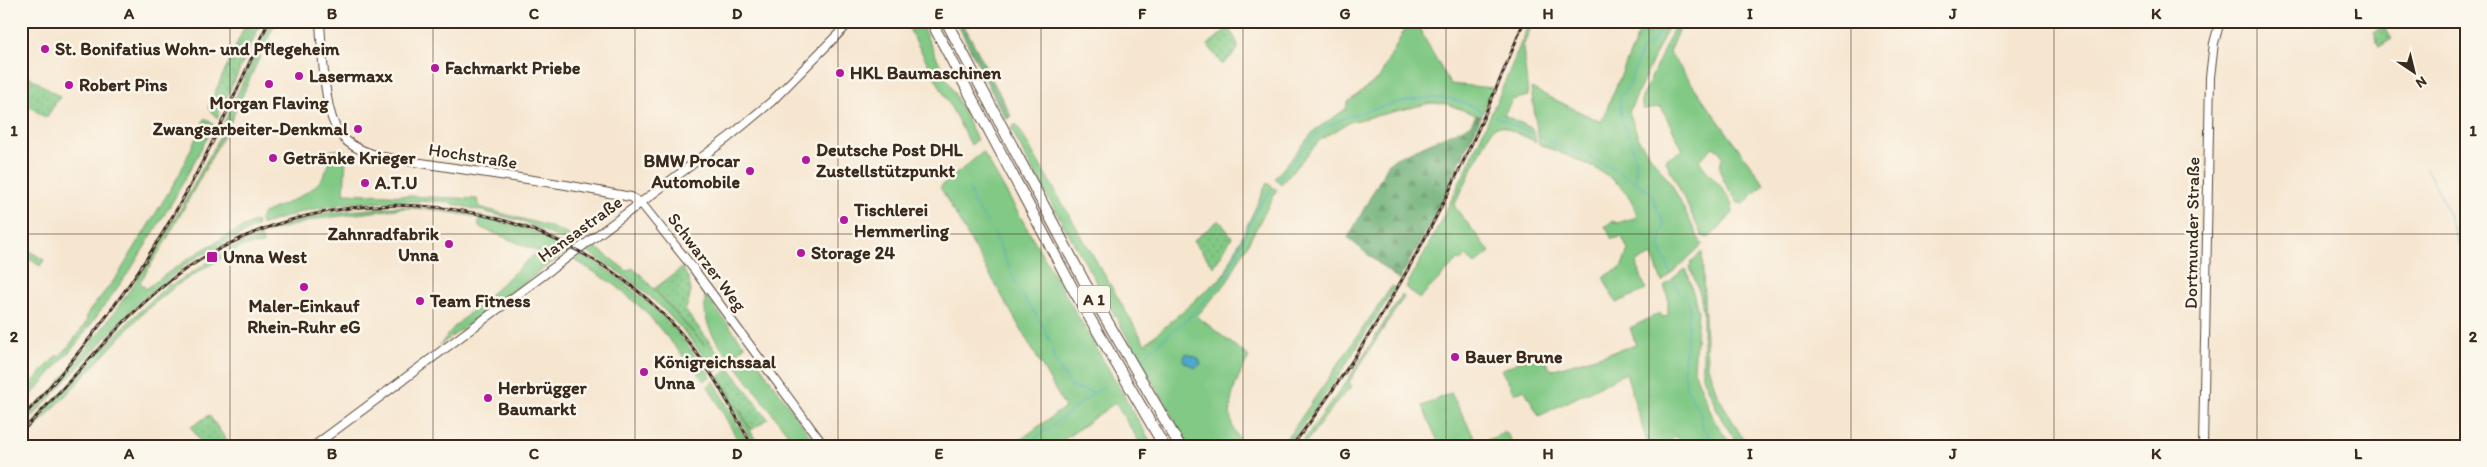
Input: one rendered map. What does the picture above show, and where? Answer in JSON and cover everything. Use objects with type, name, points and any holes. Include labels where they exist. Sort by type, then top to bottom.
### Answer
[{"type":"highway","name":"A 1","points":[[931,21],[1086,313],[1164,446]]},
{"type":"highway","name":"A 1","points":[[946,21],[1084,283],[1180,446]]},
{"type":"main road","name":"Hochstraße","points":[[320,21],[329,110],[334,127],[340,135],[359,150],[376,155],[631,197],[641,203]]},
{"type":"main road","name":"Hansastraße","points":[[314,446],[759,113],[851,21]]},
{"type":"main road","name":"Dortmunder Straße","points":[[2203,446],[2210,77],[2214,43],[2220,21]]},
{"type":"main road","name":"Hochstraße","points":[[607,193],[627,202],[629,211]]},
{"type":"main road","name":"Schwarzer Weg","points":[[641,203],[693,268],[824,446]]},
{"type":"green space","points":[[247,21],[262,21],[217,118],[208,108]]},
{"type":"green space","points":[[271,21],[276,21],[229,125],[224,122]]},
{"type":"green space","points":[[905,21],[919,21],[977,140],[971,145]]},
{"type":"green space","points":[[956,21],[962,21],[1011,116],[1006,120]]},
{"type":"green space","points":[[1409,21],[1415,21],[1450,84],[1493,88],[1481,117],[1447,104],[1431,103],[1350,122],[1320,140],[1281,184],[1275,178],[1315,130],[1346,109],[1348,102],[1379,78]]},
{"type":"green space","points":[[1530,21],[1533,21],[1523,47],[1528,96],[1512,100],[1504,115],[1533,129],[1536,142],[1502,126],[1495,127],[1491,131],[1454,206],[1490,252],[1475,264],[1466,256],[1460,261],[1458,260],[1419,299],[1406,287],[1424,255],[1472,156]]},
{"type":"green space","points":[[1644,21],[1671,21],[1629,112],[1640,142],[1672,185],[1702,245],[1662,282],[1652,255],[1636,262],[1646,290],[1616,303],[1603,277],[1621,268],[1628,250],[1622,237],[1612,239],[1605,226],[1613,221],[1617,223],[1637,217],[1632,202],[1623,189],[1598,170],[1539,144],[1531,88],[1601,122]]},
{"type":"green space","points":[[1677,21],[1682,21],[1669,52],[1764,184],[1744,204],[1738,203],[1721,175],[1720,169],[1723,157],[1719,151],[1713,147],[1699,160],[1724,191],[1732,205],[1733,213],[1709,238],[1702,236],[1665,159],[1683,150],[1661,107],[1643,109],[1641,100]]},
{"type":"green space","points":[[2384,26],[2392,39],[2379,47],[2374,32]]},
{"type":"green space","points":[[1228,28],[1236,40],[1238,48],[1222,65],[1208,45]]},
{"type":"green space","points":[[21,71],[60,97],[46,118],[21,101]]},
{"type":"green space","points":[[1476,115],[1481,117],[1475,130],[1433,219],[1399,280],[1348,238],[1389,163],[1396,158],[1470,125]]},
{"type":"green space","points":[[205,118],[214,125],[174,199],[131,269],[78,342],[21,407],[21,395],[57,355],[59,357],[68,347],[86,323],[87,314],[118,275],[179,175]]},
{"type":"green space","points":[[1016,124],[1145,344],[1224,275],[1267,183],[1277,190],[1227,282],[1197,316],[1249,357],[1234,391],[1230,414],[1232,426],[1237,436],[1246,446],[1189,446],[1028,162],[1011,128]]},
{"type":"green space","points":[[221,128],[226,131],[167,239],[140,282],[146,289],[172,270],[227,236],[256,221],[258,226],[191,261],[139,302],[21,429],[21,424],[98,335],[143,270],[214,149]]},
{"type":"green space","points":[[344,149],[346,158],[344,193],[477,199],[479,207],[548,226],[569,235],[573,244],[521,221],[442,201],[349,203],[304,211],[261,225],[262,214],[308,192],[317,184],[324,175],[328,164],[328,151]]},
{"type":"green space","points":[[983,152],[1153,446],[1142,446],[1115,403],[1055,446],[1012,446],[1065,407],[940,187]]},
{"type":"green space","points":[[402,206],[467,213],[510,223],[531,230],[570,249],[439,346],[455,326],[538,251],[479,227],[479,217],[428,209],[404,208],[317,219],[265,233],[264,231],[325,213]]},
{"type":"green space","points":[[1219,220],[1232,237],[1214,267],[1193,241]]},
{"type":"green space","points":[[261,235],[263,244],[243,246],[215,262],[177,285],[144,312],[21,443],[21,436],[123,327],[169,284],[172,285],[229,249]]},
{"type":"green space","points":[[594,246],[627,271],[632,268],[641,275],[704,345],[709,341],[722,359],[722,366],[714,373],[688,336],[657,304],[623,275],[585,251]]},
{"type":"green space","points":[[28,250],[44,260],[40,266],[23,255]]},
{"type":"green space","points":[[1702,252],[1707,363],[1717,394],[1747,446],[1739,446],[1721,418],[1703,377],[1703,311],[1700,294],[1690,267],[1691,262]]},
{"type":"green space","points":[[583,255],[634,290],[678,333],[711,376],[704,381],[645,311],[615,285],[575,260]]},
{"type":"green space","points":[[682,268],[688,278],[690,288],[688,305],[685,310],[709,341],[705,345],[654,289]]},
{"type":"green space","points":[[1684,269],[1687,270],[1698,311],[1694,370],[1714,420],[1732,446],[1682,446],[1676,436],[1662,446],[1648,446],[1626,373],[1539,416],[1524,389],[1515,394],[1501,370],[1540,352],[1551,370],[1636,345],[1630,328],[1660,313],[1662,317],[1668,316],[1668,298],[1664,286]]},
{"type":"green space","points":[[1392,286],[1395,288],[1337,378],[1288,446],[1279,446],[1290,434]]},
{"type":"green space","points":[[705,295],[745,346],[730,360],[710,330],[706,315]]},
{"type":"green space","points":[[1402,295],[1404,297],[1349,382],[1352,387],[1339,399],[1303,446],[1299,446],[1347,381]]},
{"type":"green space","points":[[752,354],[817,446],[797,446],[737,367]]},
{"type":"green space","points":[[731,370],[768,419],[751,430],[720,376]]},
{"type":"green space","points":[[720,376],[759,446],[754,446],[717,378]]},
{"type":"green space","points":[[714,381],[749,446],[741,446],[708,386]]},
{"type":"green space","points":[[1451,393],[1478,444],[1506,432],[1514,446],[1440,446],[1422,406]]},
{"type":"green space","points":[[209,415],[227,441],[221,446],[203,446],[191,427]]},
{"type":"water","points":[[1186,353],[1198,358],[1201,364],[1195,368],[1183,361]]},
{"type":"waterway","points":[[1663,21],[1657,37],[1641,51],[1629,86],[1620,98],[1621,118],[1631,141],[1635,159],[1636,182],[1651,193],[1664,225],[1659,246],[1671,274]]},
{"type":"waterway","points":[[1279,179],[1305,147],[1322,130],[1363,112],[1398,103],[1430,98],[1459,101],[1483,112]]},
{"type":"waterway","points":[[1494,116],[1535,135]]},
{"type":"waterway","points":[[1538,136],[1601,162],[1634,181]]},
{"type":"waterway","points":[[2426,169],[2441,195],[2466,263]]},
{"type":"waterway","points":[[969,188],[975,206],[988,223]]},
{"type":"waterway","points":[[1143,357],[1193,314],[1226,276],[1256,211],[1272,188]]},
{"type":"waterway","points":[[994,233],[1016,284]]},
{"type":"waterway","points":[[1673,279],[1678,291],[1690,303],[1684,367],[1686,387],[1700,413],[1703,429],[1721,446]]},
{"type":"waterway","points":[[1020,292],[1040,321],[1051,343]]},
{"type":"waterway","points":[[1052,348],[1054,360],[1072,388],[1093,392]]},
{"type":"waterway","points":[[1025,446],[1105,385]]},
{"type":"railway","points":[[21,419],[87,342],[146,260],[205,158],[269,21]]},
{"type":"railway","points":[[1292,446],[1362,346],[1423,242],[1476,134],[1524,21]]},
{"type":"railway","points":[[21,432],[121,325],[164,285],[187,268],[246,236],[308,216],[373,206],[437,207],[501,220],[562,243],[618,276],[669,320],[694,349],[725,396],[752,446]]},
{"type":"place","name":"St. Bonifatius Wohn- und Pflegeheim","points":[[45,49]]},
{"type":"place","name":"Fachmarkt Priebe","points":[[435,68]]},
{"type":"place","name":"HKL Baumaschinen","points":[[840,73]]},
{"type":"place","name":"Lasermaxx","points":[[299,76]]},
{"type":"place","name":"Morgan Flaving","points":[[269,84]]},
{"type":"place","name":"Robert Pins","points":[[69,85]]},
{"type":"place","name":"Zwangsarbeiter-Denkmal","points":[[358,129]]},
{"type":"place","name":"Getränke Krieger","points":[[273,158]]},
{"type":"place","name":"Deutsche Post DHL Zustellstützpunkt","points":[[806,160]]},
{"type":"place","name":"BMW Procar Automobile","points":[[750,171]]},
{"type":"place","name":"A.T.U","points":[[365,183]]},
{"type":"place","name":"Tischlerei Hemmerling","points":[[844,220]]},
{"type":"place","name":"Zahnradfabrik Unna","points":[[449,244]]},
{"type":"place","name":"Storage 24","points":[[801,253]]},
{"type":"place","name":"Unna West","points":[[212,257]]},
{"type":"place","name":"Maler-Einkauf Rhein-Ruhr eG","points":[[304,287]]},
{"type":"place","name":"Team Fitness","points":[[420,301]]},
{"type":"place","name":"Bauer Brune","points":[[1455,357]]},
{"type":"place","name":"Königreichssaal Unna","points":[[644,372]]},
{"type":"place","name":"Herbrügger Baumarkt","points":[[488,398]]}]
